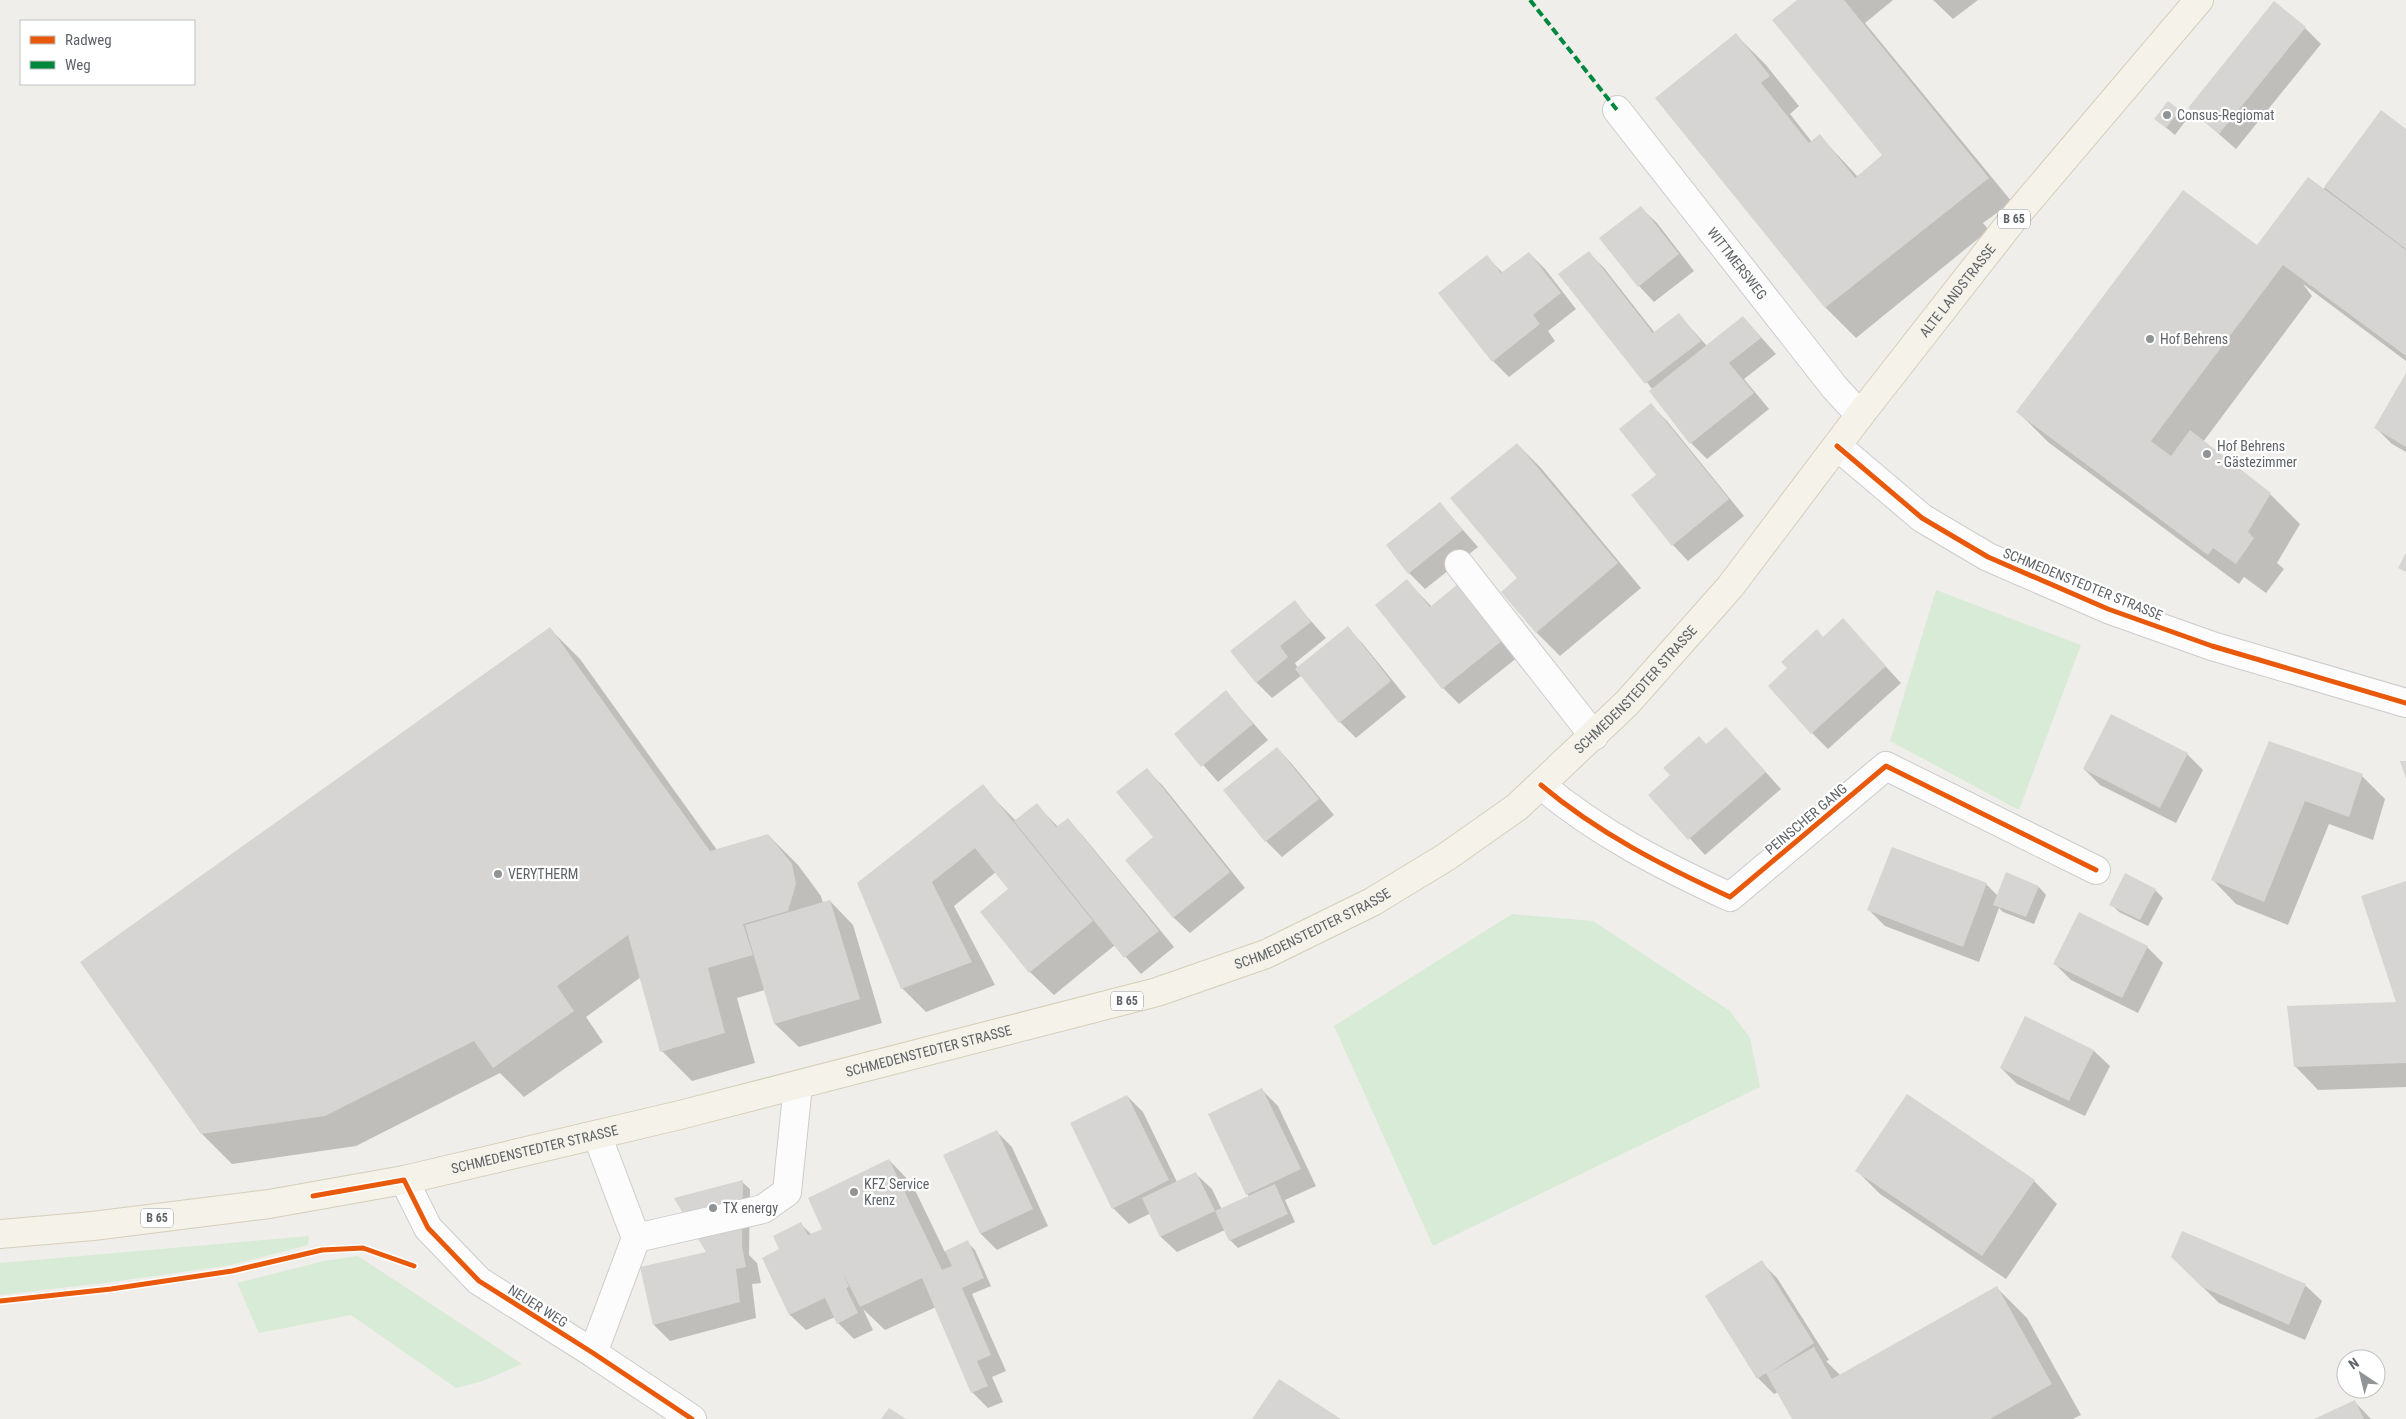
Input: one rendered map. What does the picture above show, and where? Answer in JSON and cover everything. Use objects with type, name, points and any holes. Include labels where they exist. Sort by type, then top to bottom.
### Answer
[{"type":"main road","name":"ALTE LANDSTRASSE","points":[[1837,446],[2018,213],[2199,0]]},
{"type":"main road","name":"SCHMEDENSTEDTER STRASSE","points":[[0,1234],[93,1226],[269,1204],[404,1180],[798,1085],[1157,992],[1266,954],[1372,902],[1438,862],[1518,807],[1627,703],[1730,587],[1837,446]]},
{"type":"street","name":"WITTMERSWEG","points":[[1617,110],[1835,388],[1860,415]]},
{"type":"street","name":"SCHMEDENSTEDTER STRASSE","points":[[1837,446],[1922,518],[1988,557],[2108,609],[2212,646],[2406,703]]},
{"type":"street","points":[[1459,564],[1594,736]]},
{"type":"street","name":"PEINSCHER GANG","points":[[1541,785],[1566,807],[1653,861],[1730,897],[1886,766],[2096,870]]},
{"type":"street","points":[[636,1238],[763,1209],[788,1192],[798,1085]]},
{"type":"street","points":[[594,1353],[636,1238],[597,1135]]},
{"type":"street","name":"NEUER WEG","points":[[404,1180],[428,1228],[479,1281],[594,1353],[692,1419]]},
{"type":"green space","points":[[1936,590],[2081,645],[2019,810],[1890,741]]},
{"type":"green space","points":[[1512,914],[1593,921],[1730,1011],[1750,1038],[1760,1087],[1433,1246],[1334,1026]]},
{"type":"green space","points":[[309,1236],[308,1245],[231,1265],[112,1282],[0,1295],[0,1263]]},
{"type":"green space","points":[[358,1256],[522,1364],[480,1382],[456,1388],[351,1315],[259,1333],[237,1283],[324,1261]]},
{"type":"building","points":[[1797,0],[1844,0],[1989,178],[1825,308],[1655,98],[1736,33],[1770,76],[1761,83],[1809,143],[1820,134],[1855,178],[1882,155],[1772,20]]},
{"type":"building","points":[[2274,1],[2306,27],[2219,134],[2188,108]]},
{"type":"building","name":"Consus-Regiomat","points":[[2168,101],[2180,110],[2166,128],[2154,119]]},
{"type":"building","points":[[2381,110],[2406,129],[2406,249],[2324,187]]},
{"type":"building","name":"Hof Behrens","points":[[2308,177],[2406,250],[2406,356],[2283,265],[2151,441],[2171,456],[2190,430],[2271,493],[2248,532],[2254,538],[2236,564],[2213,548],[2208,555],[2016,412],[2183,190],[2257,245]]},
{"type":"building","points":[[1641,206],[1679,254],[1638,287],[1599,238]]},
{"type":"building","points":[[1589,251],[1653,333],[1679,313],[1701,341],[1645,384],[1558,274]]},
{"type":"building","points":[[1529,252],[1561,293],[1533,315],[1540,324],[1492,362],[1438,293],[1487,255],[1501,273]]},
{"type":"building","points":[[1743,316],[1761,338],[1729,363],[1754,393],[1690,444],[1649,391]]},
{"type":"building","points":[[2406,373],[2406,447],[2374,428]]},
{"type":"building","points":[[1651,403],[1729,499],[1672,546],[1631,495],[1656,475],[1619,429]]},
{"type":"building","points":[[1517,443],[1618,563],[1536,633],[1501,592],[1517,578],[1450,498]]},
{"type":"building","points":[[1440,502],[1463,530],[1408,574],[1386,545]]},
{"type":"building","points":[[2406,553],[2406,572],[2398,568]]},
{"type":"building","points":[[1407,579],[1430,607],[1463,580],[1508,636],[1442,689],[1375,605]]},
{"type":"building","points":[[1295,600],[1311,622],[1280,646],[1288,657],[1256,683],[1230,651]]},
{"type":"building","points":[[1843,618],[1886,666],[1811,734],[1768,686],[1787,668],[1781,662],[1817,629],[1823,637]]},
{"type":"building","points":[[1348,626],[1391,681],[1339,723],[1295,669]]},
{"type":"building","name":"VERYTHERM","points":[[550,627],[710,851],[768,834],[792,864],[796,884],[788,911],[743,924],[753,955],[708,968],[725,1033],[660,1052],[628,935],[557,986],[574,1011],[493,1068],[474,1041],[325,1116],[201,1134],[80,962]]},
{"type":"building","points":[[1226,690],[1253,724],[1201,767],[1174,734]]},
{"type":"building","points":[[2111,714],[2188,753],[2160,808],[2083,769]]},
{"type":"building","points":[[1726,727],[1766,772],[1688,840],[1648,795],[1670,775],[1663,768],[1699,736],[1706,744]]},
{"type":"building","points":[[2269,741],[2363,774],[2349,817],[2305,801],[2264,902],[2211,880]]},
{"type":"building","points":[[1277,747],[1319,799],[1265,842],[1223,790]]},
{"type":"building","points":[[2400,761],[2406,761],[2406,779]]},
{"type":"building","points":[[1147,768],[1230,872],[1173,918],[1125,860],[1153,837],[1116,792]]},
{"type":"building","points":[[983,784],[1093,921],[1029,973],[980,912],[1008,889],[975,848],[932,882],[972,962],[901,989],[857,883]]},
{"type":"building","points":[[1037,803],[1056,827],[1068,818],[1159,931],[1124,958],[1014,821]]},
{"type":"building","points":[[1892,847],[1987,883],[1963,947],[1867,910]]},
{"type":"building","points":[[2006,872],[2039,886],[2026,917],[1993,905]]},
{"type":"building","points":[[2125,873],[2156,889],[2140,920],[2109,905]]},
{"type":"building","points":[[2406,881],[2406,1063],[2294,1067],[2287,1006],[2396,1002],[2361,896]]},
{"type":"building","points":[[830,900],[860,999],[774,1024],[745,925]]},
{"type":"building","points":[[2079,912],[2148,946],[2122,998],[2053,964]]},
{"type":"building","points":[[2025,1016],[2094,1050],[2069,1101],[2000,1068]]},
{"type":"building","points":[[1262,1088],[1301,1169],[1246,1195],[1208,1114]]},
{"type":"building","points":[[1907,1094],[2035,1180],[1982,1256],[1855,1171]]},
{"type":"building","points":[[1127,1095],[1169,1180],[1112,1209],[1070,1123]]},
{"type":"building","points":[[997,1130],[1033,1209],[980,1234],[943,1155]]},
{"type":"building","points":[[889,1159],[942,1270],[952,1266],[945,1251],[968,1240],[984,1278],[962,1288],[991,1355],[977,1361],[988,1386],[971,1393],[922,1278],[860,1307],[843,1273],[849,1287],[846,1288],[858,1313],[837,1324],[825,1298],[789,1315],[762,1258],[779,1249],[773,1236],[801,1222],[808,1235],[822,1229],[808,1198]]},
{"type":"building","points":[[1196,1172],[1215,1211],[1160,1237],[1142,1198]]},
{"type":"building","points":[[743,1180],[742,1246],[746,1267],[736,1269],[740,1302],[653,1325],[640,1267],[706,1252],[674,1198]]},
{"type":"building","points":[[1275,1184],[1288,1214],[1229,1241],[1215,1211]]},
{"type":"building","points":[[2182,1231],[2306,1284],[2289,1325],[2202,1287],[2171,1257]]},
{"type":"building","points":[[1762,1260],[1814,1343],[1769,1373],[1814,1347],[1832,1379],[1997,1286],[2052,1384],[1990,1419],[1792,1419],[1766,1373],[1757,1379],[1705,1296]]},
{"type":"building","points":[[1279,1379],[1341,1419],[1252,1419]]},
{"type":"building","points":[[2355,1400],[2364,1419],[2314,1419]]},
{"type":"building","points":[[889,1408],[906,1419],[881,1419]]},
{"type":"marked path","points":[[1530,0],[1617,110]]},
{"type":"cycle path","points":[[1837,446],[1922,518],[1988,557],[2108,609],[2212,646],[2406,703]]},
{"type":"cycle path","points":[[1541,785],[1608,833],[1656,861],[1730,897],[1886,766],[2096,870]]},
{"type":"cycle path","points":[[313,1196],[404,1180],[428,1228],[479,1281],[593,1353],[692,1419]]},
{"type":"cycle path","points":[[0,1301],[111,1289],[232,1271],[322,1250],[363,1248],[414,1266]]},
{"type":"place","name":"Consus-Regiomat","points":[[2167,115]]},
{"type":"place","name":"Hof Behrens","points":[[2150,339]]},
{"type":"place","name":"Hof Behrens - Gästezimmer","points":[[2207,454]]},
{"type":"place","name":"VERYTHERM","points":[[498,874]]},
{"type":"place","name":"KFZ Service Krenz","points":[[854,1192]]},
{"type":"place","name":"TX energy","points":[[713,1208]]}]
